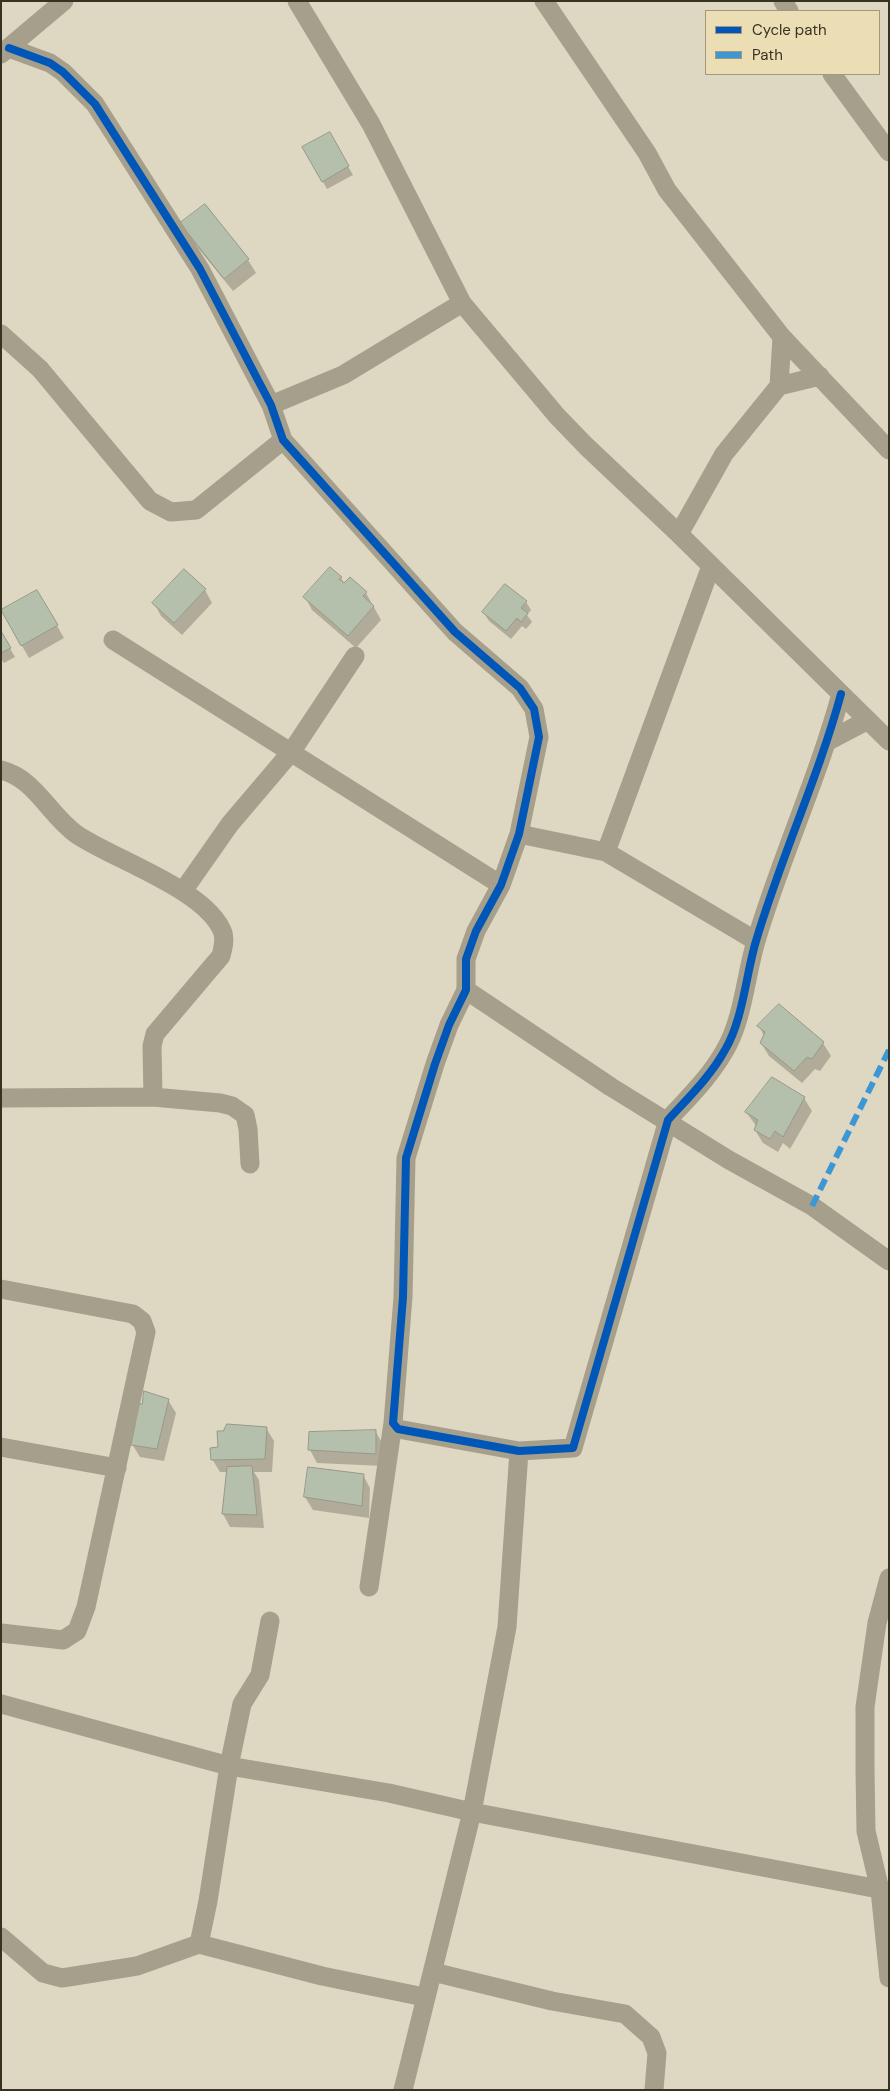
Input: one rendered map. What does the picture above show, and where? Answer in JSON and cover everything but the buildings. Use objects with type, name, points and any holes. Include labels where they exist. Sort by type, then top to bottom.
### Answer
[{"type":"street","points":[[5,51],[64,1]]},
{"type":"street","points":[[297,1],[371,124],[462,303],[557,416],[889,741]]},
{"type":"street","points":[[544,1],[647,153],[667,190],[782,337],[889,450]]},
{"type":"street","points":[[5,51],[50,63],[63,72],[95,104],[200,269],[271,405],[283,440],[455,632],[520,688],[534,709],[539,736],[519,834],[501,885],[476,930],[466,959],[466,990],[449,1025],[406,1158],[403,1298],[393,1424],[369,1587]]},
{"type":"street","points":[[833,75],[889,152]]},
{"type":"street","points":[[271,405],[343,375],[462,303]]},
{"type":"street","points":[[1,334],[40,369],[150,501],[171,512],[196,510],[283,440]]},
{"type":"street","points":[[679,534],[724,454],[779,386],[782,337]]},
{"type":"street","points":[[779,386],[820,376]]},
{"type":"street","points":[[606,852],[711,566]]},
{"type":"street","points":[[113,640],[292,751],[417,831],[437,846],[501,885]]},
{"type":"street","points":[[183,891],[230,824],[292,751],[356,656]]},
{"type":"street","points":[[393,1424],[398,1429],[520,1450],[573,1448],[668,1120],[706,1079],[727,1048],[741,1005],[756,941],[828,741],[841,694]]},
{"type":"street","points":[[828,741],[868,720]]},
{"type":"street","points":[[1,770],[26,781],[75,833],[183,891],[219,925],[224,945],[221,956],[155,1034],[152,1046],[153,1098]]},
{"type":"street","points":[[519,834],[606,852],[756,941]]},
{"type":"street","points":[[466,990],[611,1087],[668,1120],[729,1160],[812,1206],[889,1261]]},
{"type":"street","points":[[1,1098],[153,1098],[232,1106],[245,1115],[248,1129],[250,1164]]},
{"type":"street","points":[[1,1289],[133,1314],[142,1321],[146,1332],[86,1607],[77,1631],[63,1640],[1,1633]]},
{"type":"street","points":[[1,1447],[117,1468]]},
{"type":"street","points":[[403,2090],[424,1997],[433,1972],[472,1812],[507,1627],[520,1450]]},
{"type":"street","points":[[889,1578],[883,1623],[865,1707],[866,1831],[884,1891],[889,1978]]},
{"type":"street","points":[[199,1944],[208,1901],[229,1766],[242,1704],[260,1675],[270,1621]]},
{"type":"street","points":[[1,1704],[229,1766],[389,1793],[472,1812],[884,1891]]},
{"type":"street","points":[[1,1936],[43,1973],[62,1978],[137,1966],[199,1944],[322,1976],[424,1997]]},
{"type":"street","points":[[433,1972],[552,2001],[625,2014],[651,2037],[657,2053],[654,2090]]},
{"type":"marked path","points":[[812,1206],[889,1050]]},
{"type":"cycle path","points":[[9,48],[50,63],[63,72],[95,104],[200,269],[271,405],[283,440],[455,632],[520,688],[534,709],[539,737],[519,834],[501,885],[476,931],[466,959],[466,990],[449,1025],[435,1064],[406,1158],[403,1297],[393,1423],[398,1429],[519,1451],[573,1448],[668,1120],[713,1069],[731,1038],[740,1011],[756,941],[822,756],[841,694]]}]
